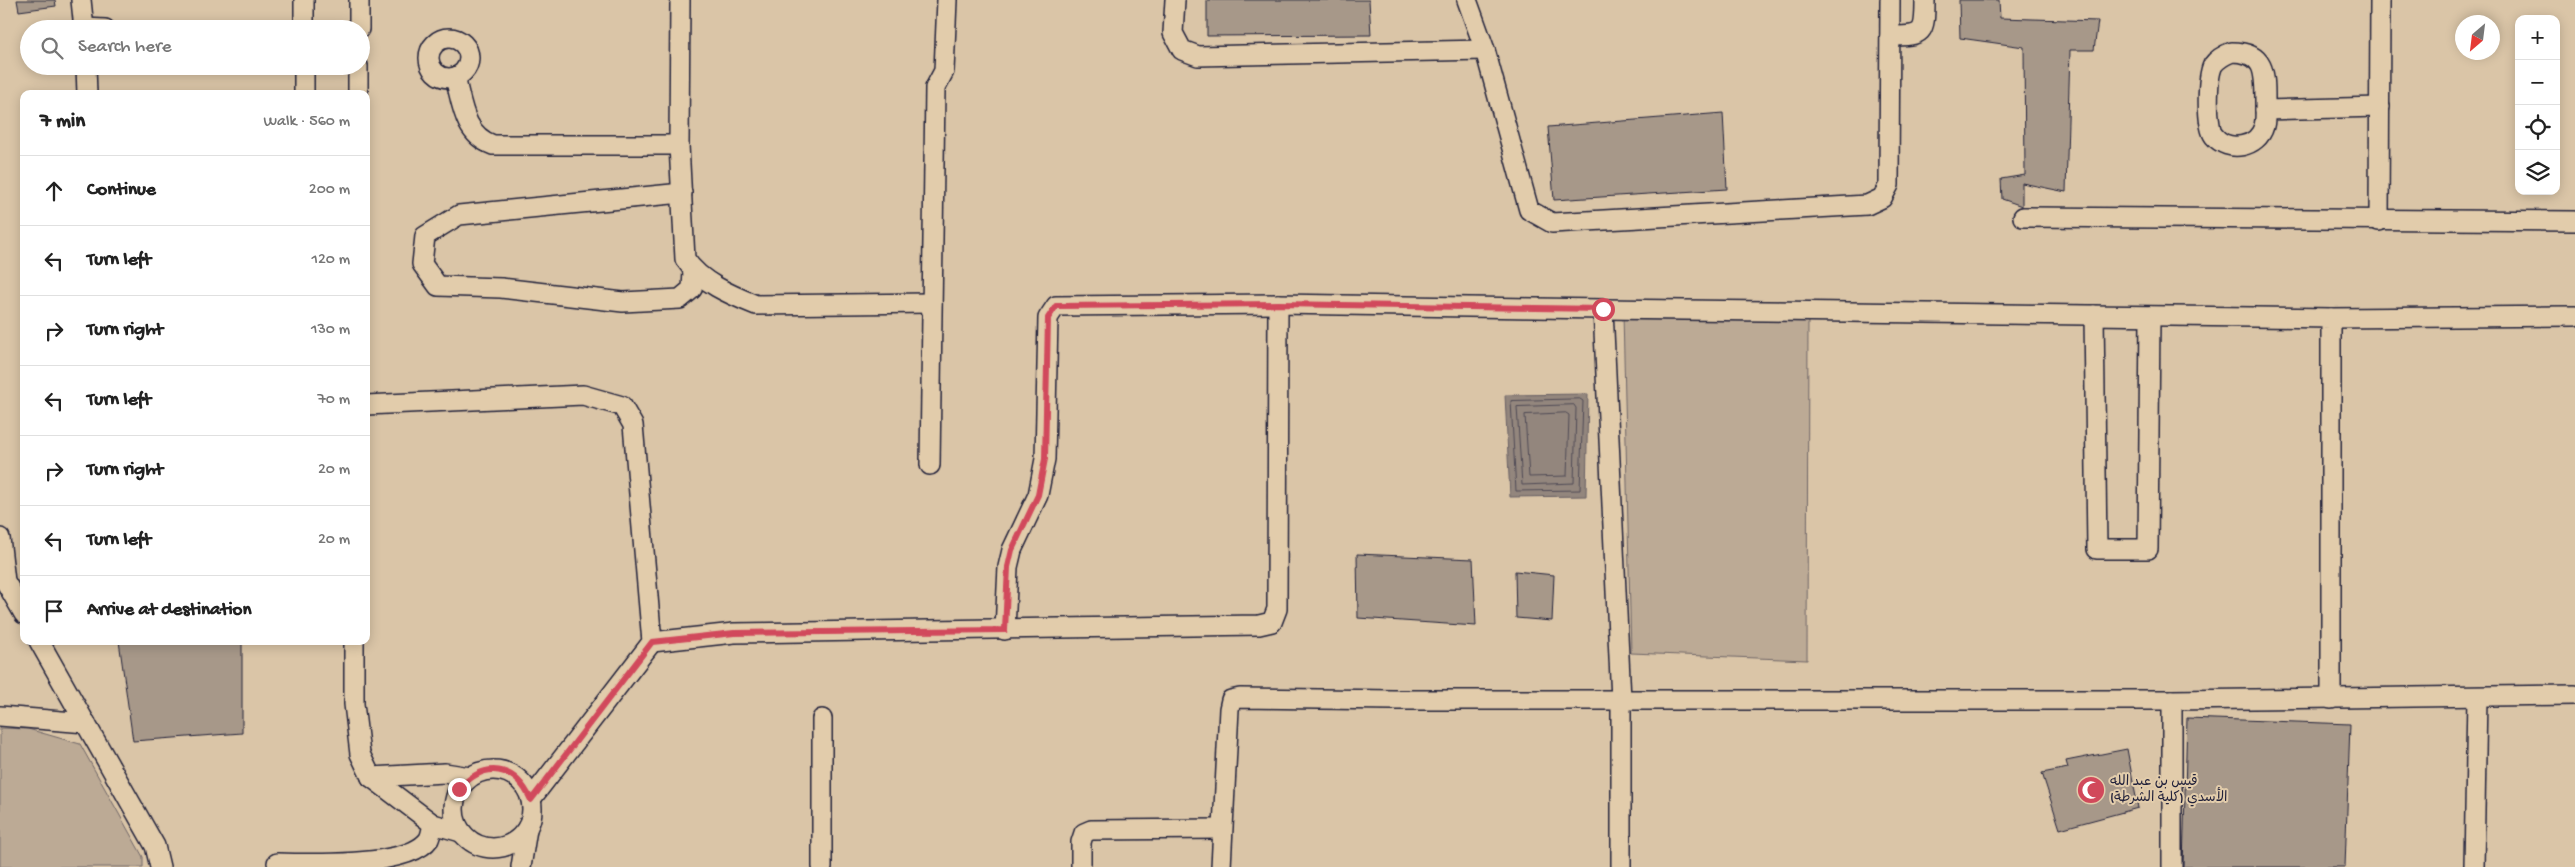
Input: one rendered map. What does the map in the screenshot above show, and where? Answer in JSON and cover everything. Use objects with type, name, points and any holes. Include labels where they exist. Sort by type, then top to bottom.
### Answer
[{"type":"lane","points":[[81,0],[83,20]]},
{"type":"lane","points":[[304,0],[304,20]]},
{"type":"lane","points":[[359,0],[359,20]]},
{"type":"lane","points":[[680,0],[679,145],[685,259],[693,271],[737,297],[756,304],[932,303]]},
{"type":"lane","points":[[930,464],[936,88],[944,71],[947,0]]},
{"type":"lane","points":[[1174,0],[1174,34],[1182,50],[1198,56],[1485,50]]},
{"type":"lane","points":[[1467,0],[1485,50],[1529,210],[1552,223],[1867,205],[1882,198],[1889,185],[1890,0]]},
{"type":"lane","points":[[1890,36],[1914,36],[1919,33],[1925,23],[1925,0]]},
{"type":"lane","points":[[2379,221],[2380,0]]},
{"type":"lane","points":[[2232,52],[2243,52],[2261,64],[2265,75],[2265,110],[2264,126],[2258,137],[2248,144],[2236,147],[2224,144],[2215,137],[2209,126],[2210,74],[2214,64],[2222,56],[2232,52]]},
{"type":"lane","points":[[87,75],[88,90]]},
{"type":"lane","points":[[304,75],[304,90]]},
{"type":"lane","points":[[358,75],[358,90]]},
{"type":"lane","points":[[455,77],[469,127],[478,139],[493,146],[679,145]]},
{"type":"lane","points":[[2265,110],[2380,107]]},
{"type":"lane","points":[[682,193],[459,215],[425,236],[422,264],[438,286],[501,288],[623,302],[680,299],[692,288],[693,271]]},
{"type":"lane","points":[[2023,217],[2575,221]]},
{"type":"lane","points":[[652,642],[734,633],[1259,625],[1272,622],[1277,609],[1278,304]]},
{"type":"lane","points":[[1005,630],[1008,567],[1012,550],[1038,495],[1045,459],[1048,318],[1056,306],[1278,304],[2331,318],[2575,316]]},
{"type":"lane","points":[[1603,309],[1621,700],[1621,867]]},
{"type":"lane","points":[[2094,315],[2097,549],[2148,549],[2150,316]]},
{"type":"lane","points":[[2331,318],[2331,699]]},
{"type":"lane","points":[[370,405],[583,395],[622,406],[633,425],[652,642],[531,800]]},
{"type":"lane","points":[[0,538],[5,581],[20,607]]},
{"type":"lane","points":[[41,645],[155,846],[160,867]]},
{"type":"lane","points":[[354,645],[354,704],[360,754],[371,777],[433,824],[461,832]]},
{"type":"lane","points":[[1221,867],[1229,709],[1231,700],[1240,698],[2172,700],[2575,695]]},
{"type":"lane","points":[[2474,867],[2477,697]]},
{"type":"lane","points":[[2172,700],[2172,867]]},
{"type":"lane","points":[[0,716],[86,723]]},
{"type":"lane","points":[[822,719],[822,867]]},
{"type":"lane","points":[[499,770],[513,775],[525,786],[531,800],[532,815],[527,829],[521,865],[473,843],[461,832],[455,818],[454,803],[459,789],[470,777],[483,771],[499,770]]},
{"type":"lane","points":[[371,777],[445,773],[470,777]]},
{"type":"lane","points":[[277,863],[372,866],[411,854],[429,840],[433,824]]},
{"type":"lane","points":[[487,848],[503,847],[517,840],[527,829]]},
{"type":"lane","points":[[1081,867],[1081,842],[1084,833],[1091,830],[1222,829]]},
{"type":"shaded area","points":[[1808,312],[1807,660],[1631,653],[1623,314]]},
{"type":"shaded area","points":[[0,728],[28,729],[80,744],[143,857],[143,867],[0,867]]},
{"type":"water","points":[[1588,394],[1586,496],[1510,497],[1505,395]]},
{"type":"building","points":[[17,0],[55,0],[56,6],[19,11]]},
{"type":"building","points":[[1207,0],[1369,0],[1371,35],[1207,36]]},
{"type":"building","points":[[1959,0],[1999,0],[2000,18],[2098,21],[2094,50],[2070,50],[2066,192],[2022,183],[2022,206],[2002,199],[2001,179],[2025,175],[2024,47],[1960,38]]},
{"type":"building","points":[[1723,113],[1727,189],[1554,200],[1548,127]]},
{"type":"building","points":[[1357,554],[1473,559],[1476,626],[1358,618]]},
{"type":"building","points":[[1515,571],[1554,575],[1552,621],[1516,618]]},
{"type":"building","points":[[120,645],[242,645],[242,733],[133,741]]},
{"type":"building","points":[[2187,718],[2350,724],[2345,867],[2183,867]]},
{"type":"building","name":"قيس بن عبد الله الأسدي (كلية الشرطة)","points":[[2127,749],[2138,808],[2060,829],[2042,773],[2068,768],[2066,761]]},
{"type":"place","name":"قيس بن عبد الله الأسدي (كلية الشرطة)","points":[[2091,790]]},
{"type":"route","points":[[459,789],[470,777],[483,771],[499,770],[513,775],[525,786],[531,800],[652,642],[734,633],[1005,630],[1008,567],[1012,550],[1038,495],[1045,459],[1048,318],[1056,306],[1278,304],[1603,309]]}]
